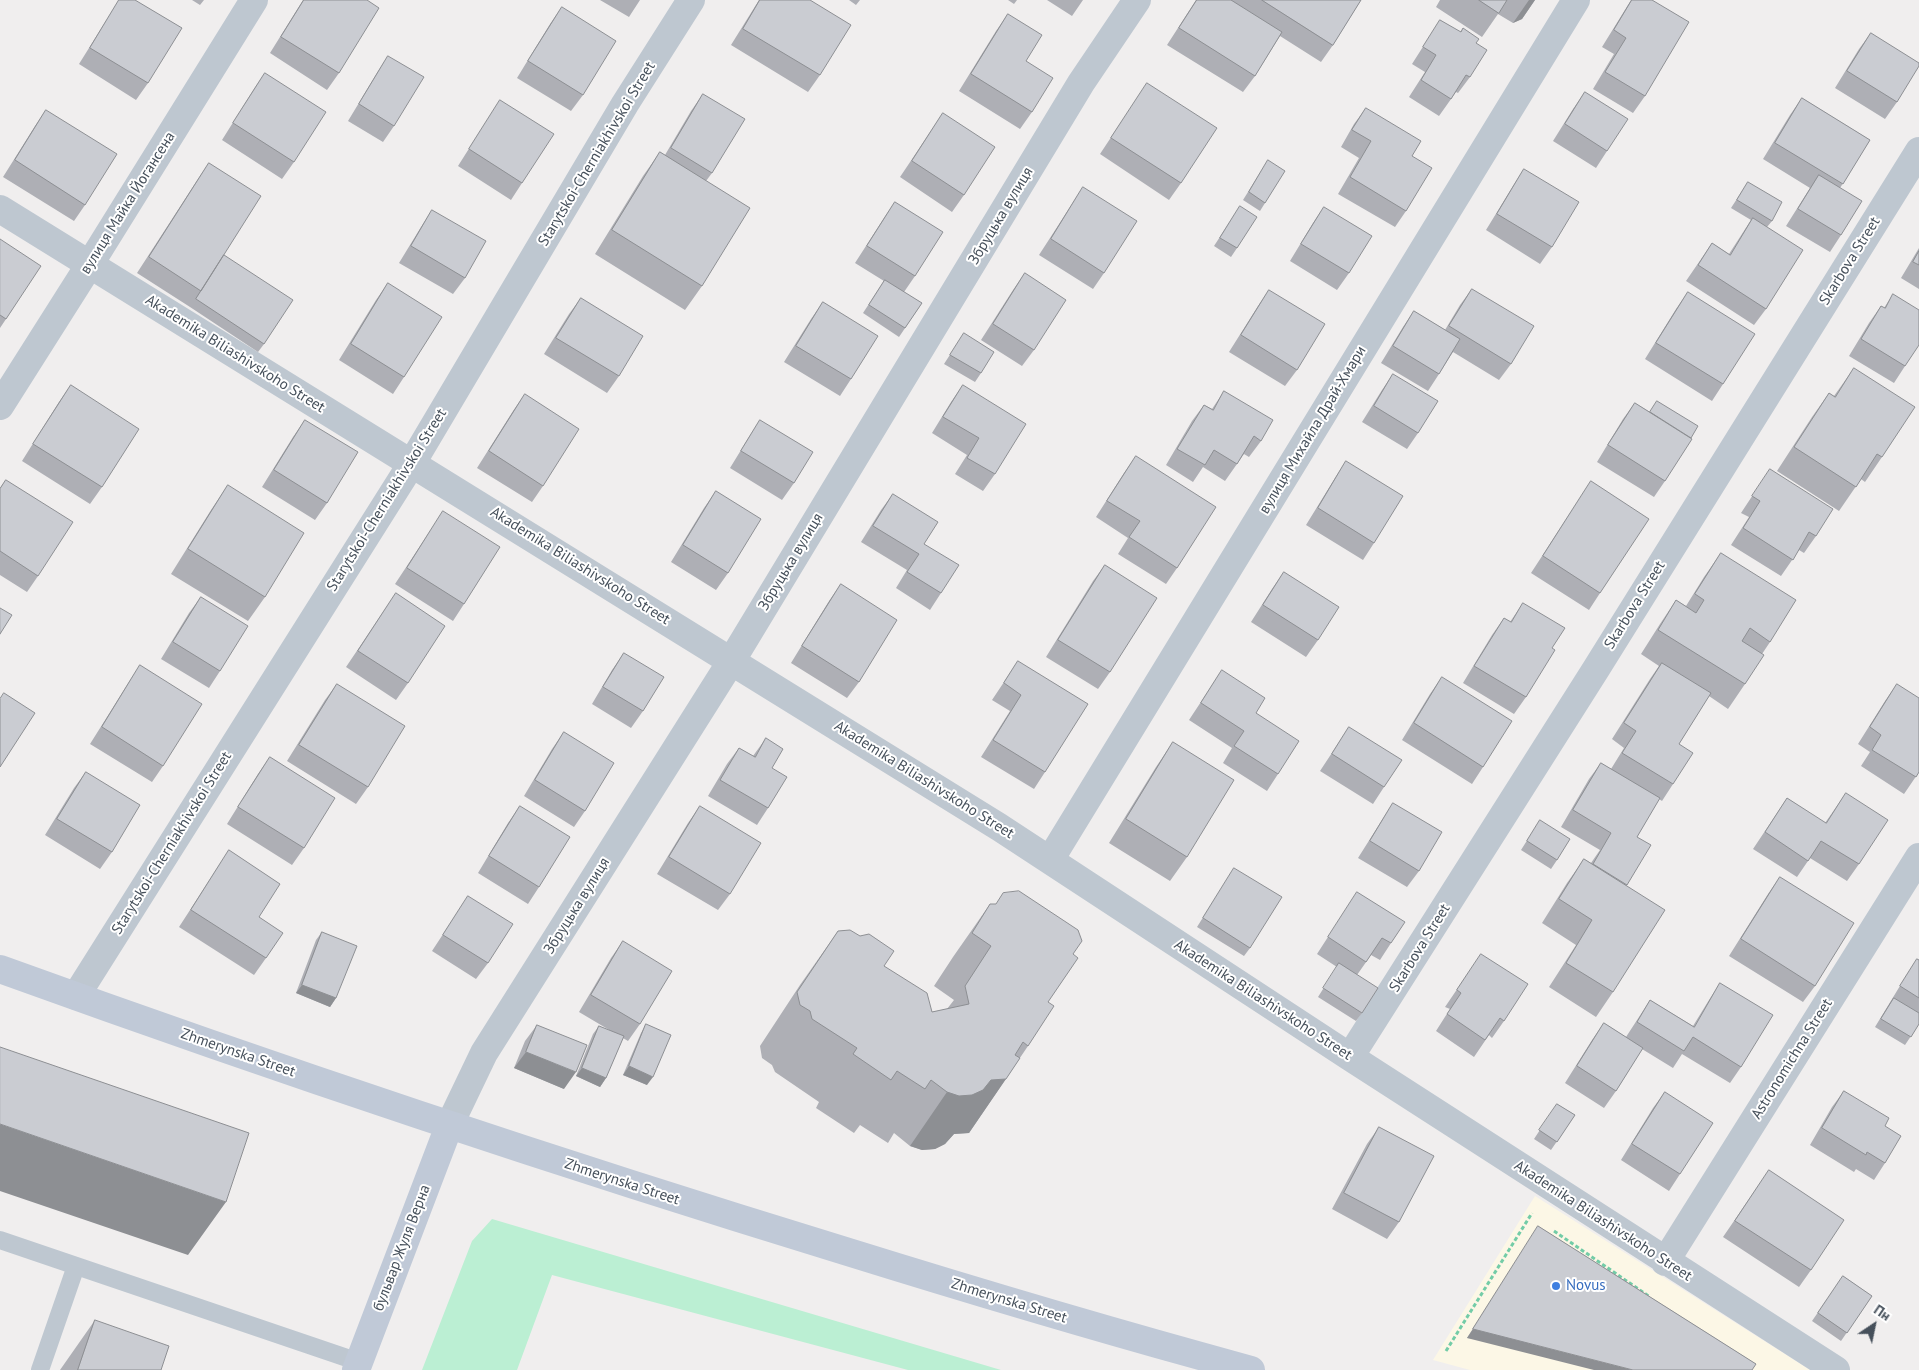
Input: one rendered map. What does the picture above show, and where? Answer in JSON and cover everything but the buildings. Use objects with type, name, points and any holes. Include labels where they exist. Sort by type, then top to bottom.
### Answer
[{"type":"main road","name":"Zhmerynska Street","points":[[0,968],[449,1126],[685,1202],[1000,1299],[1251,1370]]},
{"type":"main road","name":"бульвар Жуля Верна","points":[[357,1366],[449,1126]]},
{"type":"street","name":"вулиця Майка Йогансена","points":[[0,406],[254,0]]},
{"type":"street","name":"Starytskoi-Cherniakhivskoi Street","points":[[76,996],[412,463],[625,104],[691,0]]},
{"type":"street","name":"Збруцька вулиця","points":[[449,1126],[484,1053],[732,660],[1081,83],[1137,0]]},
{"type":"street","name":"вулиця Михайла Драй-Хмари","points":[[1050,860],[1576,0]]},
{"type":"street","name":"Skarbova Street","points":[[1350,1057],[1596,669],[1919,152]]},
{"type":"street","name":"Akademika Biliashivskoho Street","points":[[0,209],[732,660],[1050,860],[1665,1262],[1836,1370]]},
{"type":"street","name":"Astronomichna Street","points":[[1665,1262],[1919,857]]},
{"type":"lane","points":[[0,1240],[357,1366]]},
{"type":"lane","points":[[40,1370],[76,1266]]},
{"type":"path","points":[[1446,1351],[1549,1186]]},
{"type":"path","points":[[1530,1215],[1539,1221]]},
{"type":"path","points":[[1547,1226],[1652,1298]]},
{"type":"shaded area","points":[[1535,1196],[1810,1370],[1470,1370],[1433,1360]]},
{"type":"green space","points":[[492,1219],[1001,1370],[908,1370],[552,1275],[517,1370],[422,1370],[472,1241]]},
{"type":"place","name":"Novus","points":[[1556,1286]]}]
